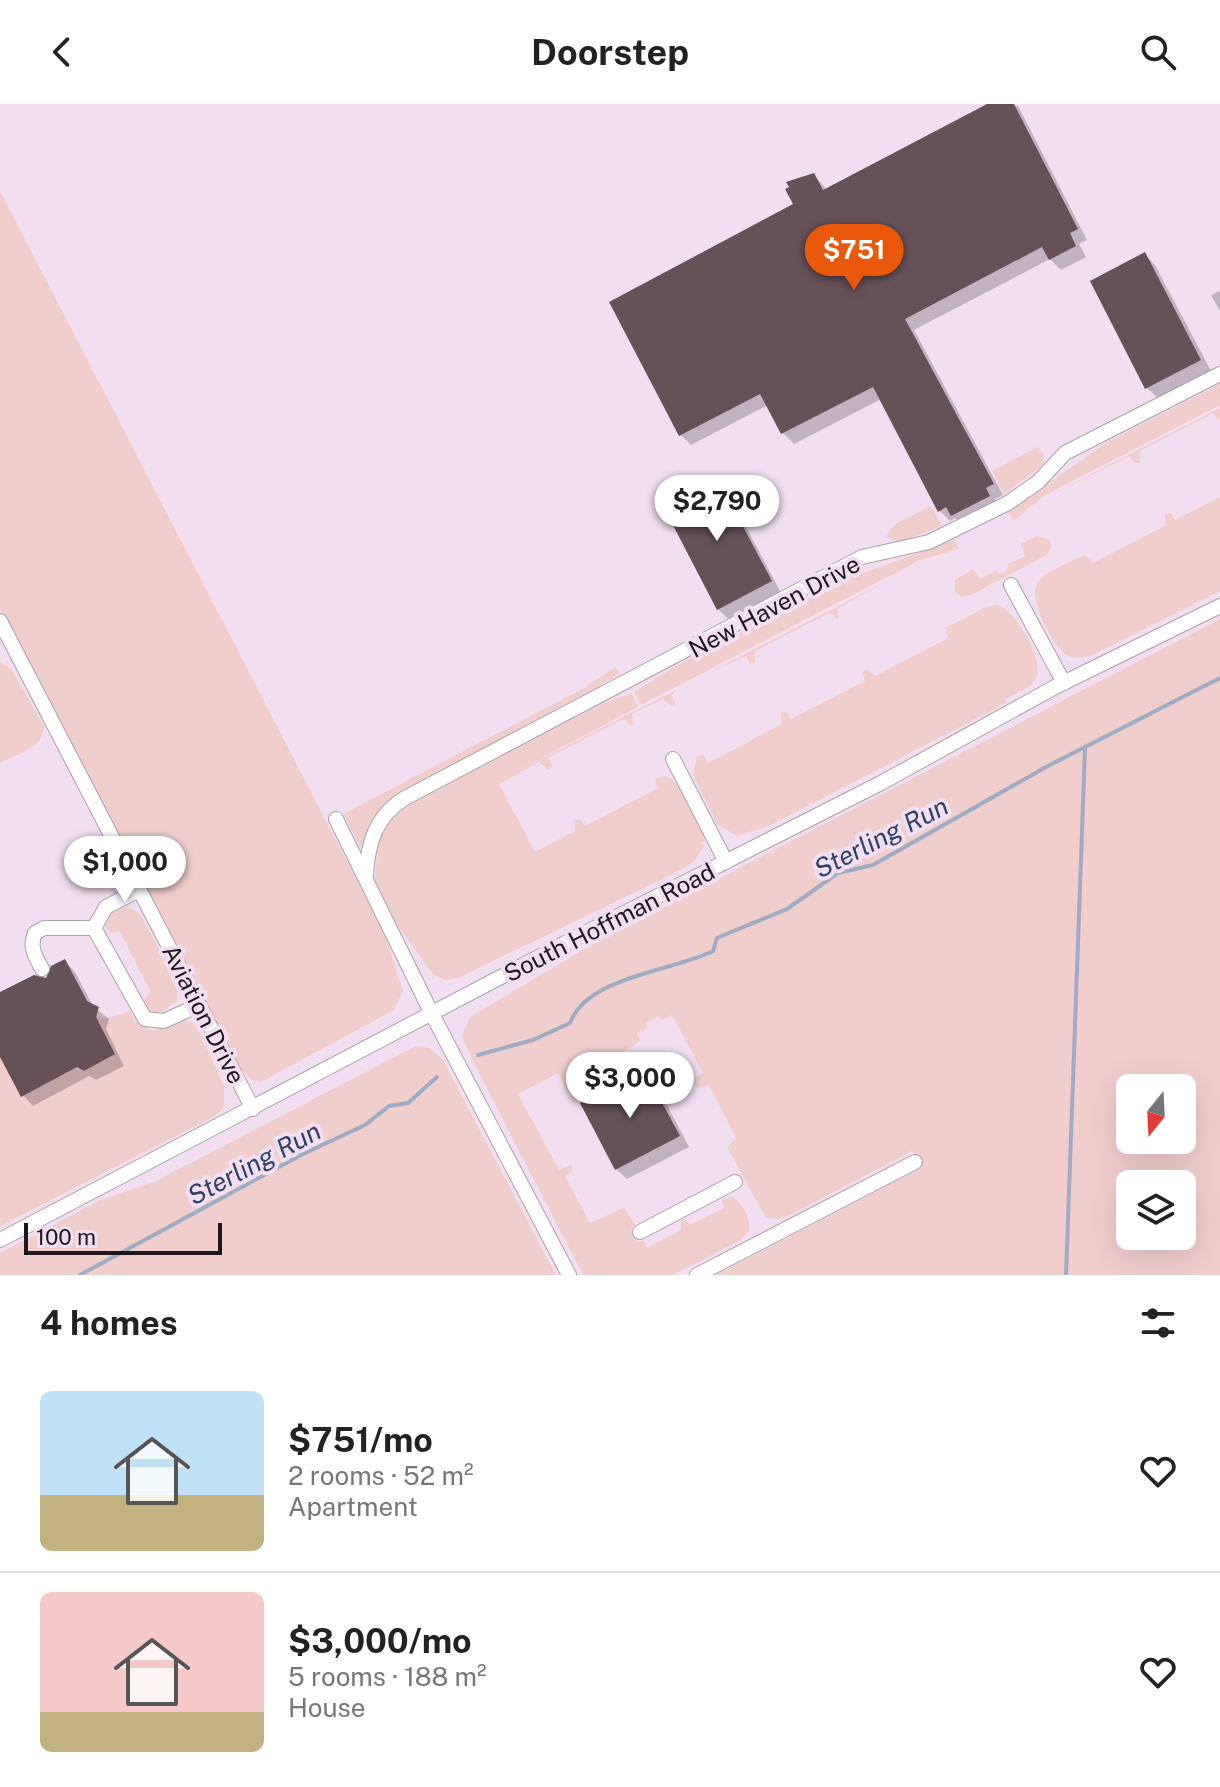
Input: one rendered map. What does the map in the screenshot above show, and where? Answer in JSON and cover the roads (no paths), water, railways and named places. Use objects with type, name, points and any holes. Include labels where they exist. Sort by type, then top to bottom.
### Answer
[{"type":"street","name":"New Haven Drive","points":[[366,875],[369,848],[378,821],[405,798],[862,557],[929,542],[1008,503],[1038,482],[1065,453],[1220,374]]},
{"type":"street","points":[[1011,585],[1064,683]]},
{"type":"street","name":"South Hoffman Road","points":[[0,1240],[433,1016],[573,939],[881,783],[1064,683],[1220,606]]},
{"type":"street","name":"Aviation Drive","points":[[0,621],[253,1109]]},
{"type":"street","points":[[673,759],[726,862]]},
{"type":"street","points":[[336,819],[433,1016],[569,1275]]},
{"type":"street","points":[[94,928],[106,907],[139,890]]},
{"type":"street","points":[[42,969],[33,953],[35,933],[44,928],[94,928]]},
{"type":"street","points":[[94,928],[145,1019],[164,1021],[199,1005]]},
{"type":"street","points":[[697,1275],[915,1162]]},
{"type":"street","points":[[640,1232],[735,1182]]},
{"type":"waterway","name":"Sterling Run","points":[[478,1055],[533,1040],[570,1023],[580,1007],[612,985],[713,951],[717,938],[787,909],[838,873],[873,865],[1046,767],[1220,678]]},
{"type":"waterway","points":[[1066,1275],[1085,748]]},
{"type":"waterway","name":"Sterling Run","points":[[80,1275],[301,1155],[365,1125],[389,1106],[408,1103],[437,1077]]}]
